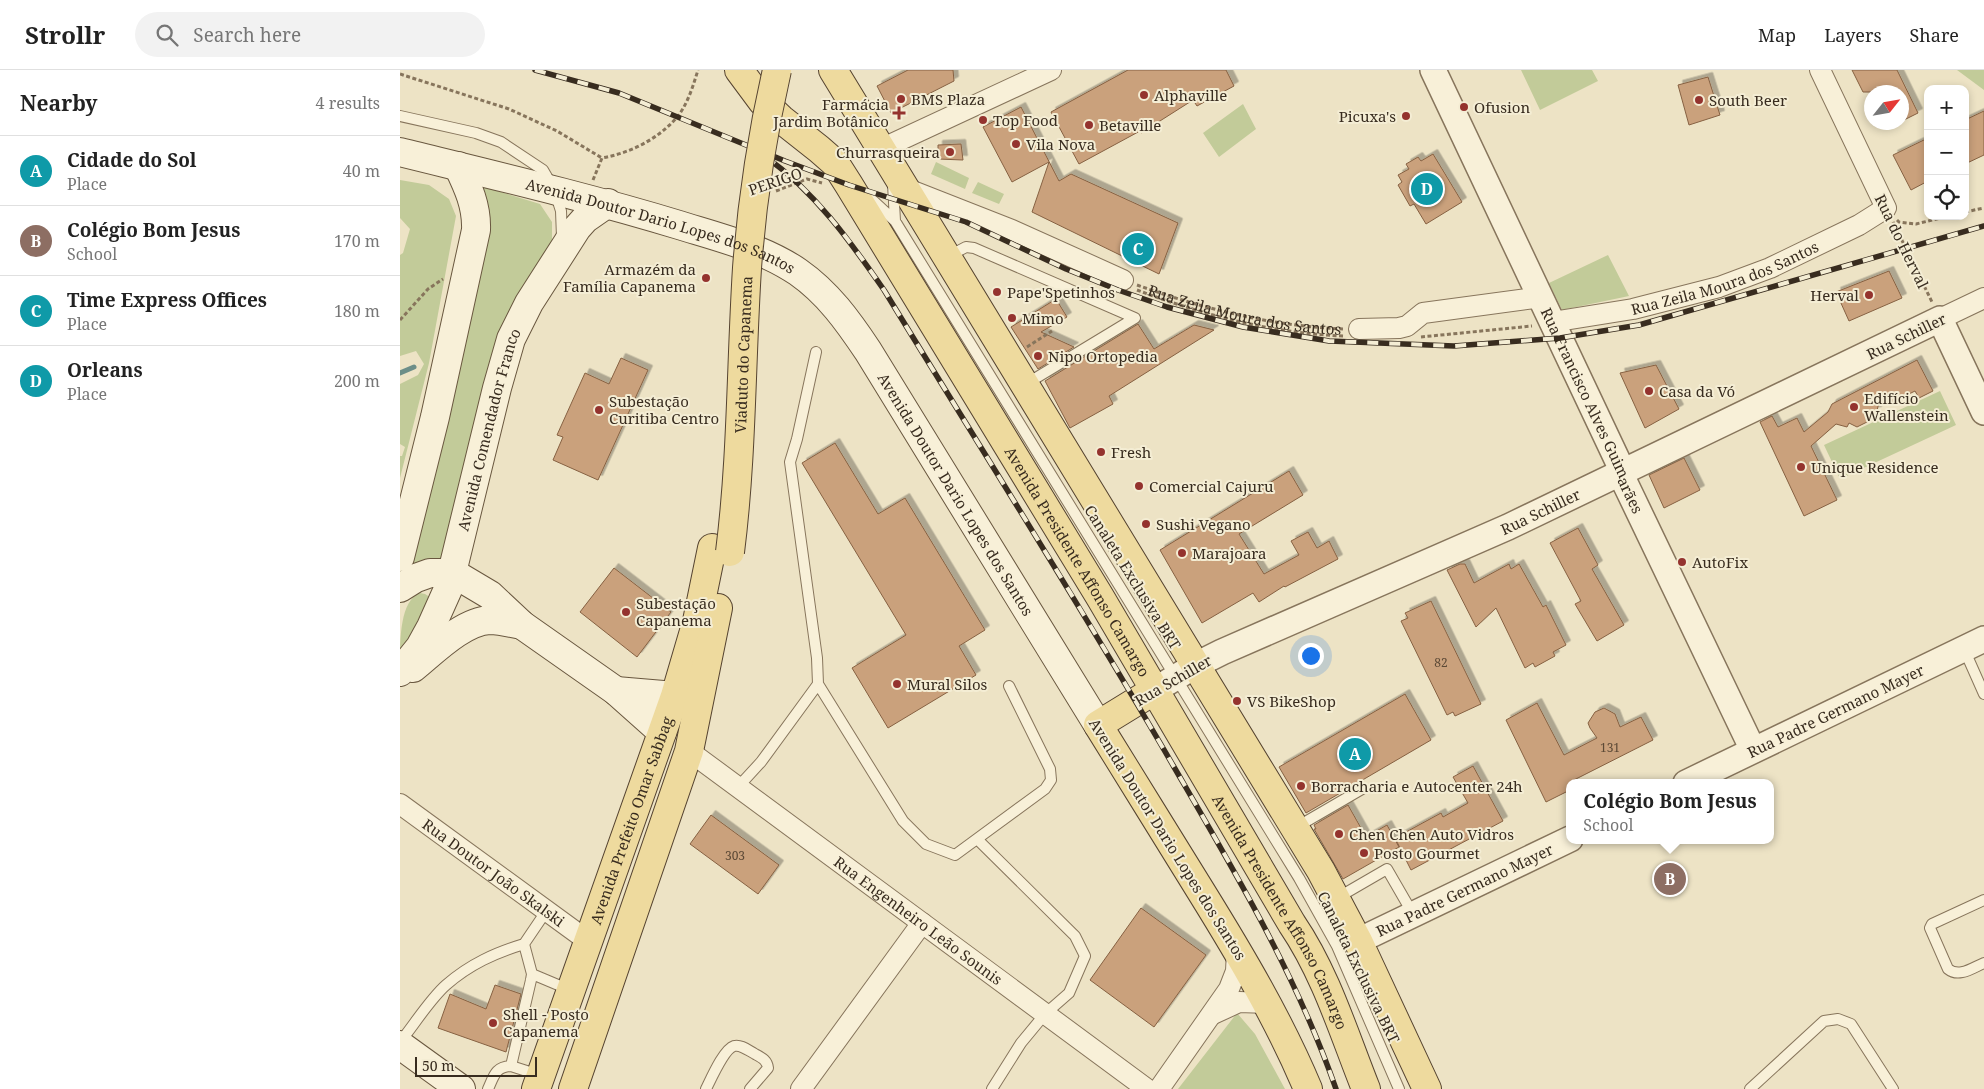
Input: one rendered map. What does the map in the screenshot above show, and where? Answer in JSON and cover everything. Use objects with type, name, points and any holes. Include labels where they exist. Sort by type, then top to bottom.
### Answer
[{"type":"main road","name":"Avenida Presidente Affonso Camargo","points":[[739,70],[762,101],[827,156],[833,178],[1100,597],[1176,677],[1294,828],[1337,898],[1427,1089]]},
{"type":"main road","name":"Viaduto do Capanema","points":[[721,550],[720,476],[730,251],[742,156],[757,70]]},
{"type":"main road","name":"Viaduto do Capanema","points":[[721,550],[737,482],[750,238],[760,157],[776,70]]},
{"type":"main road","name":"Avenida Presidente Affonso Camargo","points":[[833,70],[1025,385],[1176,677],[1292,924],[1305,943],[1320,975],[1366,1089]]},
{"type":"main road","name":"Avenida Doutor Dario Lopes dos Santos","points":[[400,152],[554,189],[600,193],[778,260],[817,286],[835,305],[868,351],[1237,950],[1285,1036],[1308,1089]]},
{"type":"main road","points":[[400,557],[435,417],[476,230],[474,203],[458,166]]},
{"type":"main road","name":"Avenida Comendador Franco","points":[[400,672],[420,646],[431,627],[453,573],[497,388],[511,339],[529,303],[600,193]]},
{"type":"main road","name":"Avenida Prefeito Omar Sabbag","points":[[538,1082],[675,696],[697,621],[721,550]]},
{"type":"main road","name":"Avenida Prefeito Omar Sabbag","points":[[573,1089],[689,751],[721,550]]},
{"type":"main road","points":[[400,588],[416,578],[430,573],[453,573],[490,595],[522,624],[616,691],[662,732]]},
{"type":"main road","points":[[400,678],[455,635],[476,623],[490,620],[522,624]]},
{"type":"main road","name":"Rua Schiller","points":[[1098,725],[1176,677]]},
{"type":"main road","points":[[616,691],[675,696]]},
{"type":"main road","points":[[400,1043],[461,1089]]},
{"type":"street","points":[[893,168],[1051,70]]},
{"type":"street","name":"Rua Francisco Alves Guimarães","points":[[1433,70],[1541,298],[1542,324],[1623,472],[1624,481],[1753,750]]},
{"type":"street","name":"Rua do Herval","points":[[1820,70],[1886,208]]},
{"type":"street","points":[[893,168],[997,223],[1126,283]]},
{"type":"street","name":"Rua Zeila Moura dos Santos","points":[[1542,324],[1633,310],[1684,298],[1728,284],[1770,268],[1859,226],[1886,208]]},
{"type":"street","name":"Rua Zeila Moura dos Santos","points":[[1353,333],[1407,326],[1423,313],[1541,298]]},
{"type":"street","name":"Rua Schiller","points":[[1176,677],[1508,527],[1984,298]]},
{"type":"street","points":[[1940,319],[1984,412]]},
{"type":"street","name":"Rua Padre Germano Mayer","points":[[1694,779],[1974,644]]},
{"type":"street","name":"Rua Engenheiro Leão Sounis","points":[[689,751],[1147,1089]]},
{"type":"street","name":"Rua Doutor João Skalski","points":[[400,804],[588,941]]},
{"type":"street","name":"Rua Padre Germano Mayer","points":[[1358,941],[1566,841]]},
{"type":"street","points":[[800,1089],[922,923]]},
{"type":"street","points":[[1159,1089],[1213,1014],[1234,980],[1237,950]]},
{"type":"street","points":[[1213,1014],[1240,1002],[1268,1003]]},
{"type":"lane","points":[[400,116],[476,133],[501,142],[543,170],[554,189],[561,211],[563,227],[562,250]]},
{"type":"lane","name":"Canaleta Exclusiva BRT","points":[[893,168],[895,221]]},
{"type":"lane","name":"Canaleta Exclusiva BRT","points":[[833,178],[895,221],[1176,677],[1320,916],[1365,1007],[1399,1089]]},
{"type":"lane","points":[[947,257],[966,247],[974,248],[1135,318],[1025,385]]},
{"type":"lane","points":[[816,352],[797,439],[790,462],[817,658],[818,684],[903,822],[926,844],[955,855],[1046,789],[1051,780],[1050,769],[1009,686]]},
{"type":"lane","points":[[1974,644],[1984,694]]},
{"type":"lane","points":[[738,788],[761,762],[818,684]]},
{"type":"lane","points":[[1294,828],[1362,789]]},
{"type":"lane","points":[[977,839],[1075,936],[1086,956],[1069,993],[1045,1014],[1021,1043],[992,1089]]},
{"type":"lane","points":[[1337,898],[1387,869],[1413,914]]},
{"type":"lane","points":[[1984,900],[1932,924],[1930,928],[1948,968],[1953,973],[1960,973],[1984,963]]},
{"type":"lane","points":[[400,1043],[445,986],[475,963],[500,951],[524,944],[547,910]]},
{"type":"lane","points":[[511,1066],[532,974],[524,944]]},
{"type":"lane","points":[[532,974],[571,990]]},
{"type":"lane","points":[[1750,1089],[1824,1021],[1838,1019],[1851,1024],[1893,1089]]},
{"type":"lane","points":[[706,1089],[727,1051],[733,1046],[740,1046],[764,1059],[767,1063],[768,1068],[750,1089]]},
{"type":"lane","points":[[488,1089],[496,1072],[502,1067],[511,1066],[538,1082]]},
{"type":"path","points":[[400,74],[509,109],[556,131],[602,158],[622,155],[662,132],[679,114],[690,94],[698,70]]},
{"type":"path","points":[[600,193],[602,158]]},
{"type":"path","name":"PERIGO","points":[[775,191],[807,179],[833,178]]},
{"type":"path","points":[[1886,208],[1899,222],[1916,224],[1932,220]]},
{"type":"path","name":"Rua do Herval","points":[[1886,208],[1940,319]]},
{"type":"path","points":[[1969,211],[1984,208]]},
{"type":"path","points":[[400,320],[428,289],[446,278]]},
{"type":"path","points":[[1126,283],[1192,308],[1236,321],[1328,336],[1353,333]]},
{"type":"path","name":"Rua Zeila Moura dos Santos","points":[[1126,283],[1250,318],[1353,333]]},
{"type":"path","points":[[1420,337],[1542,324]]},
{"type":"path","points":[[1008,358],[1052,331]]},
{"type":"green space","points":[[1521,70],[1592,70],[1598,81],[1540,110]]},
{"type":"green space","points":[[1957,70],[1984,70],[1984,90]]},
{"type":"green space","points":[[1243,104],[1256,129],[1219,157],[1203,133]]},
{"type":"green space","points":[[936,162],[969,178],[965,189],[931,174]]},
{"type":"green space","points":[[400,180],[429,185],[449,199],[456,216],[429,363],[400,478],[400,456],[402,456],[405,447],[400,444],[400,384],[418,375],[424,364],[416,351],[400,356],[400,255],[403,253],[410,229],[400,218]]},
{"type":"green space","points":[[978,182],[1004,194],[999,204],[972,193]]},
{"type":"green space","points":[[481,186],[540,204],[552,222],[552,241],[445,564],[405,572]]},
{"type":"green space","points":[[1608,255],[1629,296],[1562,310],[1549,283]]},
{"type":"green space","points":[[1940,391],[1956,425],[1840,479],[1824,445]]},
{"type":"green space","points":[[420,593],[433,599],[400,661],[402,622],[408,604],[413,597]]},
{"type":"green space","points":[[1237,1013],[1255,1034],[1285,1089],[1178,1089]]},
{"type":"building","name":"BMS Plaza","points":[[908,70],[953,70],[954,81],[891,113],[877,86]]},
{"type":"building","points":[[1128,70],[1226,70],[1234,86],[1197,106],[1193,100],[1141,133],[1140,131],[1079,164],[1051,112]]},
{"type":"building","points":[[1852,70],[1897,70],[1904,85],[1864,85],[1863,92]]},
{"type":"building","name":"South Beer","points":[[1708,77],[1720,115],[1689,125],[1678,85]]},
{"type":"building","points":[[1909,95],[1918,113],[1909,118]]},
{"type":"building","points":[[1021,107],[1059,181],[1071,174],[1178,223],[1159,274],[1032,212],[1049,162],[1012,182],[983,127]]},
{"type":"building","points":[[1984,111],[1984,155],[1969,162],[1969,130],[1969,118]]},
{"type":"building","points":[[1924,140],[1924,183],[1911,190],[1893,155]]},
{"type":"building","name":"Churrasqueira","points":[[961,144],[963,160],[938,159],[938,145]]},
{"type":"building","points":[[1433,154],[1462,202],[1426,224],[1414,204],[1410,206],[1398,185],[1402,182],[1398,175],[1409,169],[1406,164],[1418,157],[1421,161]]},
{"type":"building","name":"Herval","points":[[1889,271],[1902,298],[1849,321],[1836,292]]},
{"type":"building","points":[[1056,299],[1067,317],[1041,332],[1074,347],[1038,369],[1011,327]]},
{"type":"building","points":[[1138,324],[1154,349],[1194,325],[1214,330],[1109,396],[1113,404],[1070,428],[1045,381]]},
{"type":"building","name":"Subestação Curitiba Centro","points":[[621,358],[648,370],[598,480],[553,460],[563,437],[557,435],[585,373],[609,384]]},
{"type":"building","points":[[1917,360],[1933,391],[1919,398],[1915,391],[1893,402],[1879,402],[1877,411],[1873,411],[1871,420],[1857,427],[1849,423],[1847,427],[1836,424],[1811,446],[1837,500],[1804,516],[1760,422],[1772,416],[1778,427],[1797,418],[1804,432],[1828,412],[1832,404]]},
{"type":"building","name":"Casa da Vó","points":[[1656,365],[1679,409],[1645,428],[1620,373]]},
{"type":"building","points":[[835,443],[878,514],[905,498],[985,630],[959,646],[976,675],[888,728],[852,668],[906,635],[802,463]]},
{"type":"building","points":[[1684,458],[1700,490],[1664,508],[1649,475]]},
{"type":"building","points":[[1289,471],[1303,495],[1239,534],[1264,574],[1299,555],[1291,541],[1308,532],[1317,548],[1329,541],[1338,559],[1284,586],[1259,602],[1253,593],[1202,623],[1160,550]]},
{"type":"building","points":[[1578,528],[1598,565],[1592,569],[1624,625],[1597,641],[1575,604],[1581,601],[1550,543]]},
{"type":"building","points":[[1460,564],[1465,564],[1474,583],[1509,564],[1511,569],[1519,564],[1543,607],[1546,605],[1566,645],[1553,652],[1555,656],[1535,667],[1533,663],[1525,668],[1496,608],[1476,627],[1447,570]]},
{"type":"building","name":"Subestação Capanema","points":[[614,568],[671,612],[637,657],[580,612]]},
{"type":"building","points":[[1431,601],[1481,704],[1455,716],[1453,712],[1447,715],[1401,621],[1408,618],[1405,613]]},
{"type":"building","points":[[1405,694],[1431,740],[1306,813],[1279,767]]},
{"type":"building","points":[[1537,703],[1564,755],[1597,738],[1588,723],[1595,712],[1604,708],[1615,714],[1620,727],[1641,717],[1653,740],[1576,779],[1566,779],[1566,792],[1546,802],[1506,720]]},
{"type":"building","points":[[1473,766],[1503,821],[1411,870],[1395,838],[1441,813],[1443,817],[1468,803],[1453,777]]},
{"type":"building","points":[[1348,805],[1366,837],[1387,825],[1399,847],[1343,879],[1314,829],[1316,829],[1314,825]]},
{"type":"building","points":[[711,815],[779,865],[758,894],[690,844]]},
{"type":"building","points":[[1141,908],[1206,955],[1154,1027],[1090,980]]},
{"type":"building","name":"Shell - Posto Capanema","points":[[495,985],[521,994],[506,1052],[438,1028],[450,994],[486,1009]]},
{"type":"waterway","points":[[400,373],[414,367]]},
{"type":"railway","points":[[535,70],[619,93],[849,185],[966,222],[1066,269],[1167,307],[1243,327],[1329,341],[1454,346],[1560,338],[1639,325],[1984,226]]},
{"type":"railway","points":[[766,157],[800,186],[831,218],[884,290],[1067,587],[1197,806],[1263,924],[1302,1005],[1336,1089]]},
{"type":"place","name":"Alphaville","points":[[1144,95]]},
{"type":"place","name":"BMS Plaza","points":[[901,99]]},
{"type":"place","name":"South Beer","points":[[1699,100]]},
{"type":"place","name":"Ofusion","points":[[1464,107]]},
{"type":"place","name":"Farmácia Jardim Botânico","points":[[899,113]]},
{"type":"place","name":"Picuxa's","points":[[1406,116]]},
{"type":"place","name":"Top Food","points":[[983,120]]},
{"type":"place","name":"Betaville","points":[[1089,125]]},
{"type":"place","name":"Vila Nova","points":[[1016,144]]},
{"type":"place","name":"Churrasqueira","points":[[950,152]]},
{"type":"place","name":"Orleans","points":[[1427,189]]},
{"type":"place","name":"Time Express Offices","points":[[1138,249]]},
{"type":"place","name":"Armazém da Família Capanema","points":[[706,278]]},
{"type":"place","name":"Pape'Spetinhos","points":[[997,292]]},
{"type":"place","name":"Herval","points":[[1869,295]]},
{"type":"place","name":"Mimo","points":[[1012,318]]},
{"type":"place","name":"Nipo Ortopedia","points":[[1038,356]]},
{"type":"place","name":"Casa da Vó","points":[[1649,391]]},
{"type":"place","name":"Edifício Wallenstein","points":[[1854,407]]},
{"type":"place","name":"Subestação Curitiba Centro","points":[[599,410]]},
{"type":"place","name":"Fresh","points":[[1101,452]]},
{"type":"place","name":"Unique Residence","points":[[1801,467]]},
{"type":"place","name":"Comercial Cajuru","points":[[1139,486]]},
{"type":"place","name":"Sushi Vegano","points":[[1146,524]]},
{"type":"place","name":"Marajoara","points":[[1182,553]]},
{"type":"place","name":"AutoFix","points":[[1682,562]]},
{"type":"place","name":"Subestação Capanema","points":[[626,612]]},
{"type":"place","name":"Mural Silos","points":[[897,684]]},
{"type":"place","name":"VS BikeShop","points":[[1237,701]]},
{"type":"place","name":"Cidade do Sol","points":[[1355,754]]},
{"type":"place","name":"Borracharia e Autocenter 24h","points":[[1301,786]]},
{"type":"place","name":"Chen Chen Auto Vidros","points":[[1339,834]]},
{"type":"place","name":"Posto Gourmet","points":[[1364,853]]},
{"type":"place","name":"Colégio Bom Jesus","points":[[1670,879]]},
{"type":"place","name":"Shell - Posto Capanema","points":[[493,1023]]}]
